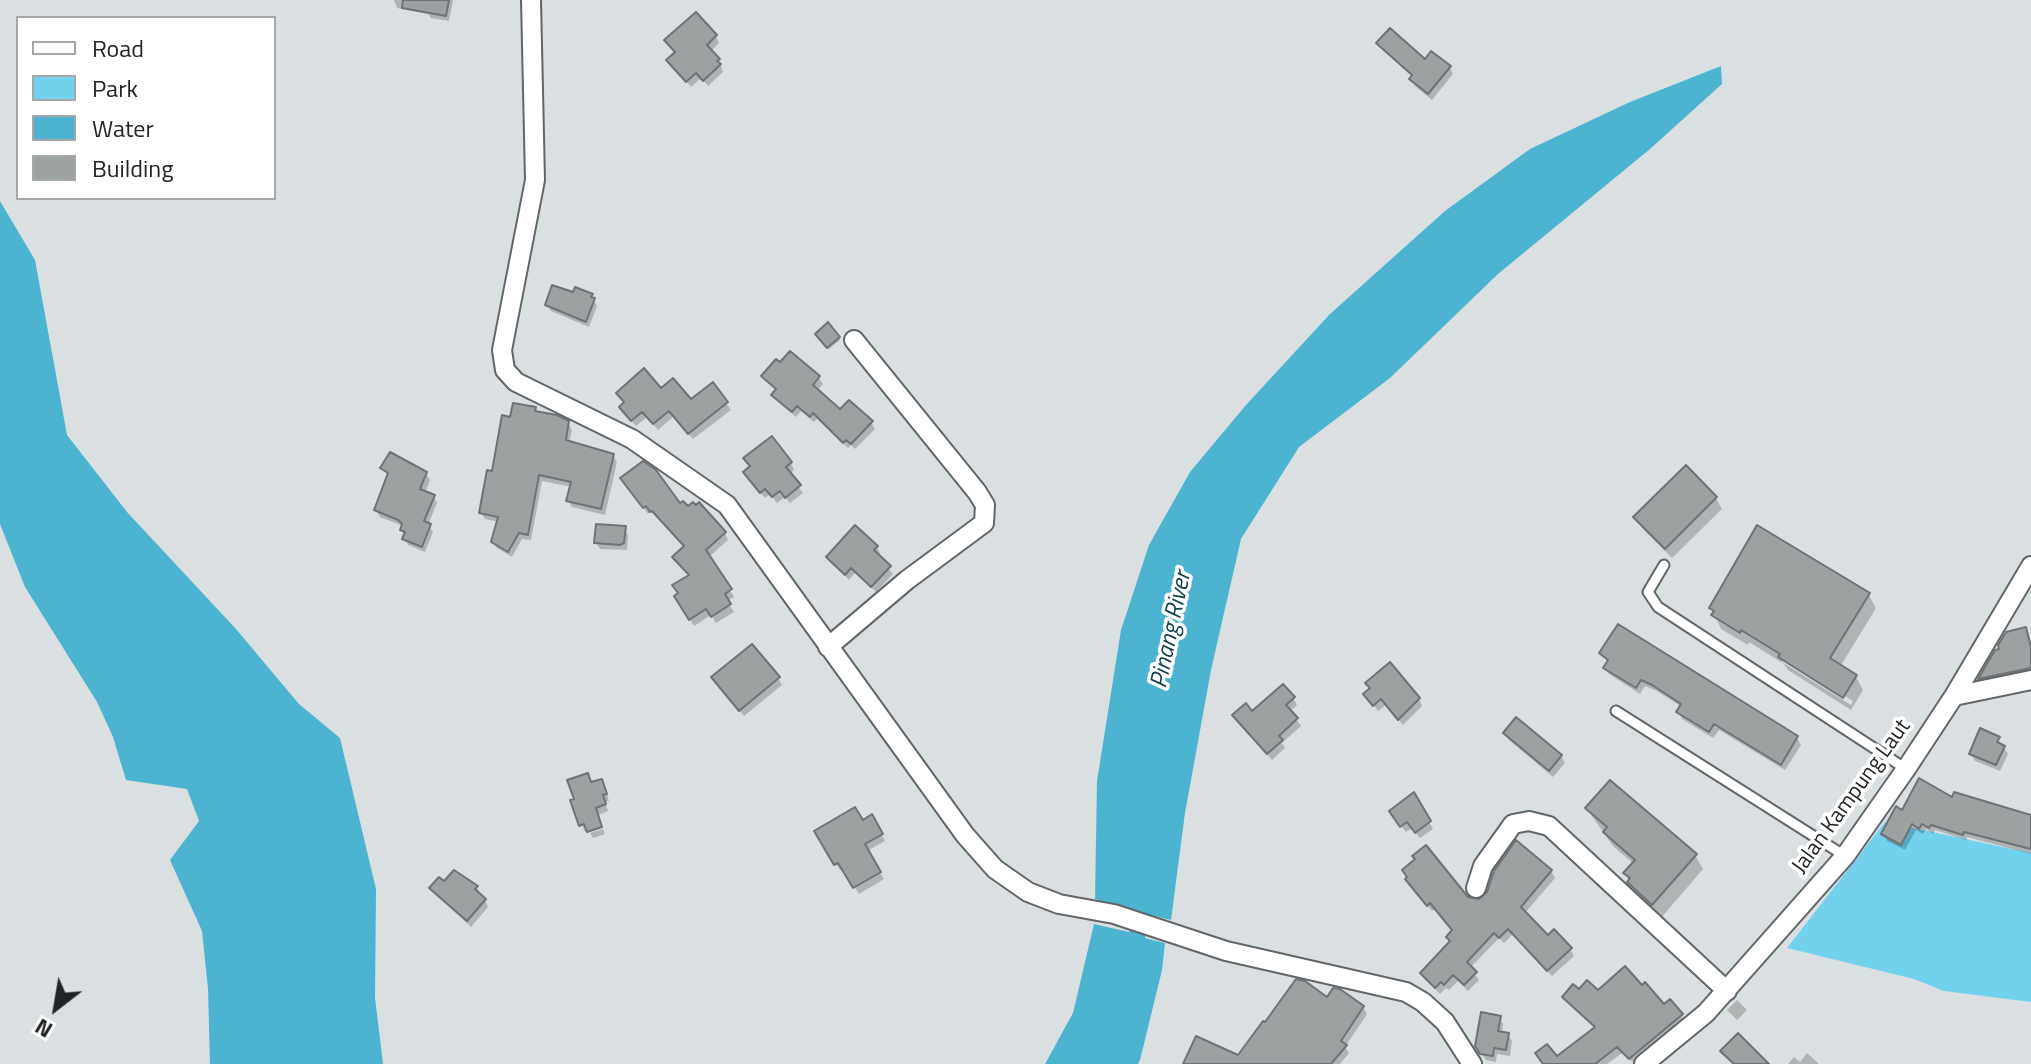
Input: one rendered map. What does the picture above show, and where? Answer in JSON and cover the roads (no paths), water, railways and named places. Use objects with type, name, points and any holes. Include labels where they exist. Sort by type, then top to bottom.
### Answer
[{"type":"street","points":[[531,0],[535,180],[502,350],[505,370],[516,382],[632,439],[727,505],[965,835],[995,869],[1028,892],[1059,904],[1114,914],[1226,951],[1406,992],[1423,1002],[1445,1022],[1472,1064]]},
{"type":"street","points":[[828,647],[907,580],[984,523],[985,505],[977,492],[854,340]]},
{"type":"street","name":"Jalan Kampung Laut","points":[[1644,1064],[1706,1013],[1845,856],[1954,696],[2031,566]]},
{"type":"street","points":[[1954,696],[2031,680]]},
{"type":"street","points":[[1476,888],[1483,866],[1513,824],[1529,821],[1549,826],[1727,991]]},
{"type":"lane","points":[[1664,565],[1648,592],[1658,607],[1906,769]]},
{"type":"lane","points":[[1616,711],[1845,856]]},
{"type":"water","name":"Pinang River","points":[[1721,66],[1722,84],[1650,149],[1498,274],[1390,378],[1299,447],[1241,539],[1211,670],[1185,813],[1171,920],[1151,915],[1145,938],[1165,943],[1162,970],[1140,1060],[1138,1064],[1045,1064],[1073,1013],[1094,924],[1129,932],[1133,911],[1095,899],[1097,781],[1121,630],[1149,545],[1190,472],[1246,405],[1330,314],[1445,211],[1530,149],[1630,102]]},
{"type":"water","points":[[0,201],[35,260],[67,435],[127,512],[236,629],[299,704],[340,738],[376,889],[375,998],[383,1064],[210,1064],[208,989],[202,931],[170,860],[199,821],[187,789],[126,780],[113,737],[97,702],[25,587],[0,524]]}]
